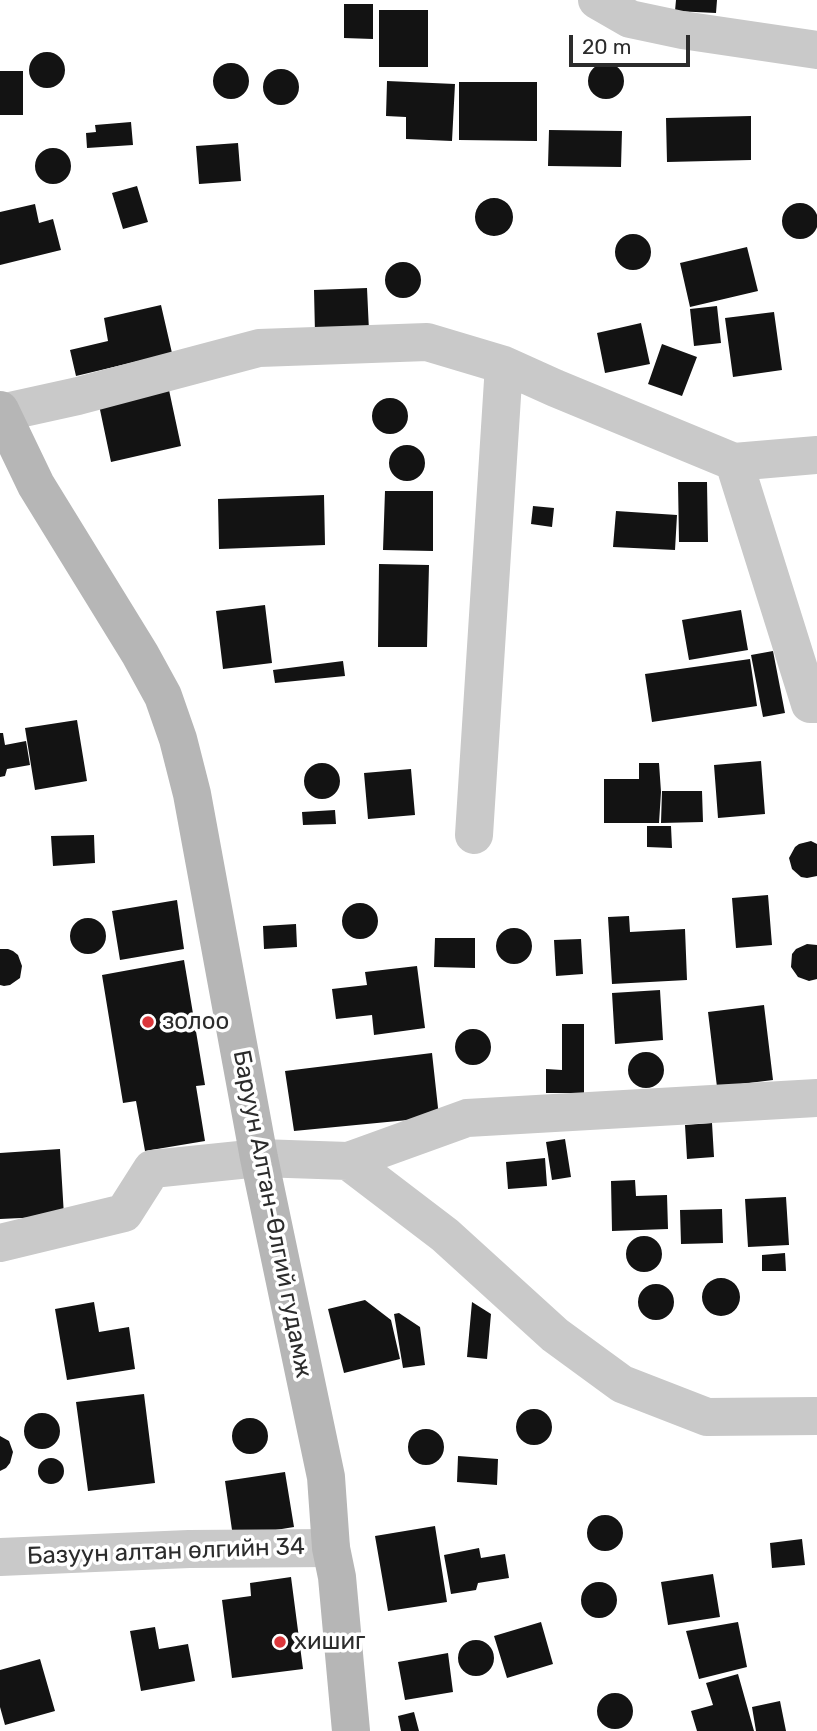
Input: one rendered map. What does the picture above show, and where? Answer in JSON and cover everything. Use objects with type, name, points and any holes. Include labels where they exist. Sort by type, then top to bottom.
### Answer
[{"type":"main road","name":"Баруун Алтан-Өлгий гудамж","points":[[0,412],[36,485],[163,696],[178,739],[194,806],[259,1158],[326,1477],[351,1731]]},
{"type":"street","points":[[597,0],[630,19],[817,51]]},
{"type":"street","points":[[0,412],[78,396],[259,348],[427,342],[504,365],[734,462],[817,455]]},
{"type":"street","points":[[474,835],[504,365]]},
{"type":"street","points":[[734,462],[810,704],[817,704]]},
{"type":"street","points":[[0,1242],[124,1213],[152,1169],[259,1158],[348,1161],[467,1118],[817,1098]]},
{"type":"street","points":[[348,1161],[445,1235],[555,1335],[622,1384],[707,1417],[817,1416]]},
{"type":"street","name":"Базуун алтан өлгийн 34","points":[[0,1557],[189,1549],[331,1548]]},
{"type":"building","points":[[676,0],[717,0],[716,13],[675,11]]},
{"type":"building","points":[[344,4],[373,4],[373,39],[344,38]]},
{"type":"building","points":[[379,10],[428,10],[428,67],[379,67]]},
{"type":"building","points":[[47,52],[60,57],[65,70],[60,83],[47,88],[34,83],[29,70],[34,57]]},
{"type":"building","points":[[231,63],[244,68],[249,81],[244,94],[231,99],[218,94],[213,81],[218,68]]},
{"type":"building","points":[[606,63],[619,68],[624,81],[619,94],[606,99],[593,94],[588,81],[593,68]]},
{"type":"building","points":[[281,69],[294,74],[299,87],[294,100],[281,105],[268,100],[263,87],[268,74]]},
{"type":"building","points":[[0,71],[23,71],[23,115],[0,115]]},
{"type":"building","points":[[387,81],[455,84],[452,141],[406,139],[406,117],[386,116]]},
{"type":"building","points":[[459,82],[537,82],[537,141],[459,140]]},
{"type":"building","points":[[751,116],[751,160],[667,162],[666,118]]},
{"type":"building","points":[[131,122],[133,145],[87,148],[86,133],[96,132],[95,125]]},
{"type":"building","points":[[549,130],[622,131],[621,167],[548,166]]},
{"type":"building","points":[[238,143],[241,181],[199,184],[196,146]]},
{"type":"building","points":[[53,148],[66,153],[71,166],[66,179],[53,184],[40,179],[35,166],[40,153]]},
{"type":"building","points":[[137,186],[148,222],[123,229],[112,193]]},
{"type":"building","points":[[494,198],[507,204],[513,217],[507,230],[494,236],[481,230],[475,217],[481,204]]},
{"type":"building","points":[[800,203],[813,208],[818,221],[813,234],[800,239],[787,234],[782,221],[787,208]]},
{"type":"building","points":[[35,204],[39,223],[53,219],[61,250],[0,265],[0,212]]},
{"type":"building","points":[[633,234],[646,239],[651,252],[646,265],[633,270],[620,265],[615,252],[620,239]]},
{"type":"building","points":[[747,247],[758,291],[690,307],[680,263]]},
{"type":"building","points":[[403,262],[416,267],[421,280],[416,293],[403,298],[390,293],[385,280],[390,267]]},
{"type":"building","points":[[367,288],[369,331],[315,333],[314,290]]},
{"type":"building","points":[[161,305],[172,353],[76,376],[70,350],[108,341],[104,318]]},
{"type":"building","points":[[717,306],[721,343],[694,346],[690,309]]},
{"type":"building","points":[[774,312],[782,370],[733,377],[725,318]]},
{"type":"building","points":[[641,323],[650,364],[605,373],[597,333]]},
{"type":"building","points":[[662,344],[697,357],[682,396],[648,384]]},
{"type":"building","points":[[169,390],[181,446],[111,462],[99,405]]},
{"type":"building","points":[[390,398],[403,403],[408,416],[403,429],[390,434],[377,429],[372,416],[377,403]]},
{"type":"building","points":[[407,445],[420,450],[425,463],[420,476],[407,481],[394,476],[389,463],[394,450]]},
{"type":"building","points":[[678,482],[707,482],[708,542],[679,542]]},
{"type":"building","points":[[385,491],[433,491],[433,551],[383,550]]},
{"type":"building","points":[[324,495],[325,545],[219,549],[218,499]]},
{"type":"building","points":[[533,506],[554,508],[552,527],[531,524]]},
{"type":"building","points":[[616,511],[677,515],[675,550],[613,547]]},
{"type":"building","points":[[379,564],[429,565],[427,647],[378,647]]},
{"type":"building","points":[[265,605],[272,663],[223,669],[216,611]]},
{"type":"building","points":[[741,610],[748,650],[689,660],[682,620]]},
{"type":"building","points":[[773,651],[785,713],[763,717],[751,655]]},
{"type":"building","points":[[750,659],[757,706],[652,722],[645,674]]},
{"type":"building","points":[[343,661],[345,676],[275,683],[273,670]]},
{"type":"building","points":[[77,720],[87,781],[35,790],[25,728]]},
{"type":"building","points":[[0,733],[3,733],[5,745],[26,741],[30,765],[7,769],[5,776],[0,777]]},
{"type":"building","points":[[761,761],[765,814],[718,818],[714,765]]},
{"type":"building","points":[[322,763],[335,768],[340,781],[335,794],[322,799],[309,794],[304,781],[309,768]]},
{"type":"building","points":[[639,763],[659,763],[659,823],[604,823],[604,779],[639,779]]},
{"type":"building","points":[[411,769],[415,815],[368,819],[364,773]]},
{"type":"building","points":[[662,791],[702,791],[703,822],[661,823]]},
{"type":"building","points":[[335,810],[336,824],[303,825],[302,812]]},
{"type":"building","points":[[647,826],[671,826],[672,848],[647,847]]},
{"type":"building","points":[[94,835],[95,863],[53,866],[51,836]]},
{"type":"building","points":[[811,841],[817,844],[817,876],[801,877],[792,869],[789,858],[795,847]]},
{"type":"building","points":[[768,895],[772,945],[736,948],[732,898]]},
{"type":"building","points":[[177,900],[184,949],[120,960],[112,911]]},
{"type":"building","points":[[360,903],[373,908],[378,921],[373,934],[360,939],[347,934],[342,921],[347,908]]},
{"type":"building","points":[[629,916],[630,932],[685,929],[687,980],[612,984],[608,917]]},
{"type":"building","points":[[88,918],[101,923],[106,936],[101,949],[88,954],[75,949],[70,936],[75,923]]},
{"type":"building","points":[[296,924],[297,947],[264,949],[263,926]]},
{"type":"building","points":[[514,928],[527,933],[532,946],[527,959],[514,964],[501,959],[496,946],[501,933]]},
{"type":"building","points":[[435,938],[475,938],[475,968],[434,967]]},
{"type":"building","points":[[581,939],[583,974],[556,976],[554,940]]},
{"type":"building","points":[[807,944],[817,945],[817,979],[809,981],[798,977],[791,967],[792,954]]},
{"type":"building","points":[[0,949],[13,951],[18,955],[22,966],[20,978],[10,985],[0,985]]},
{"type":"building","points":[[184,960],[205,1085],[196,1086],[205,1141],[145,1151],[136,1101],[123,1103],[102,975]]},
{"type":"building","points":[[417,966],[425,1028],[374,1035],[372,1015],[336,1019],[332,989],[367,985],[365,972]]},
{"type":"building","points":[[660,990],[663,1040],[615,1044],[612,993]]},
{"type":"building","points":[[764,1005],[773,1080],[717,1087],[708,1012]]},
{"type":"building","points":[[562,1024],[584,1024],[584,1093],[546,1093],[546,1069],[562,1070]]},
{"type":"building","points":[[473,1029],[486,1034],[491,1047],[486,1060],[473,1065],[460,1060],[455,1047],[460,1034]]},
{"type":"building","points":[[646,1052],[659,1057],[664,1070],[659,1083],[646,1088],[633,1083],[628,1070],[633,1057]]},
{"type":"building","points":[[432,1053],[439,1117],[294,1131],[285,1071]]},
{"type":"building","points":[[712,1123],[714,1157],[687,1159],[685,1125]]},
{"type":"building","points":[[565,1139],[571,1177],[552,1180],[546,1142]]},
{"type":"building","points":[[60,1149],[64,1216],[0,1219],[0,1153]]},
{"type":"building","points":[[545,1158],[547,1186],[508,1189],[506,1162]]},
{"type":"building","points":[[635,1180],[636,1196],[667,1195],[668,1229],[612,1231],[611,1181]]},
{"type":"building","points":[[786,1197],[789,1245],[748,1247],[745,1199]]},
{"type":"building","points":[[722,1209],[723,1243],[681,1244],[680,1210]]},
{"type":"building","points":[[644,1236],[657,1241],[662,1254],[657,1267],[644,1272],[631,1267],[626,1254],[631,1241]]},
{"type":"building","points":[[785,1253],[786,1271],[762,1271],[762,1255]]},
{"type":"building","points":[[721,1278],[734,1284],[740,1297],[734,1310],[721,1316],[708,1310],[702,1297],[708,1284]]},
{"type":"building","points":[[656,1284],[669,1289],[674,1302],[669,1315],[656,1320],[643,1315],[638,1302],[643,1289]]},
{"type":"building","points":[[365,1300],[391,1320],[400,1359],[344,1373],[328,1309]]},
{"type":"building","points":[[94,1302],[99,1332],[129,1327],[135,1369],[67,1380],[55,1309]]},
{"type":"building","points":[[472,1302],[491,1314],[487,1359],[467,1357]]},
{"type":"building","points":[[399,1313],[420,1327],[425,1365],[403,1368],[394,1314]]},
{"type":"building","points":[[144,1394],[155,1483],[88,1491],[76,1402]]},
{"type":"building","points":[[534,1409],[547,1414],[552,1427],[547,1440],[534,1445],[521,1440],[516,1427],[521,1414]]},
{"type":"building","points":[[42,1413],[55,1418],[60,1431],[55,1444],[42,1449],[29,1444],[24,1431],[29,1418]]},
{"type":"building","points":[[250,1418],[263,1423],[268,1436],[263,1449],[250,1454],[237,1449],[232,1436],[237,1423]]},
{"type":"building","points":[[426,1429],[439,1434],[444,1447],[439,1460],[426,1465],[413,1460],[408,1447],[413,1434]]},
{"type":"building","points":[[0,1436],[9,1441],[13,1452],[10,1463],[0,1471]]},
{"type":"building","points":[[458,1456],[498,1459],[497,1485],[457,1482]]},
{"type":"building","points":[[51,1458],[60,1462],[64,1471],[60,1480],[51,1484],[42,1480],[38,1471],[42,1462]]},
{"type":"building","points":[[285,1472],[294,1527],[233,1537],[225,1481]]},
{"type":"building","points":[[605,1515],[618,1520],[623,1533],[618,1546],[605,1551],[592,1546],[587,1533],[592,1520]]},
{"type":"building","points":[[435,1526],[447,1602],[388,1611],[375,1536]]},
{"type":"building","points":[[802,1539],[805,1565],[772,1568],[770,1543]]},
{"type":"building","points":[[479,1548],[481,1558],[505,1554],[509,1578],[478,1583],[476,1590],[451,1594],[444,1555]]},
{"type":"building","points":[[713,1574],[720,1617],[668,1625],[661,1582]]},
{"type":"building","points":[[291,1577],[303,1669],[232,1678],[222,1600],[251,1596],[250,1583]]},
{"type":"building","points":[[599,1582],[612,1587],[617,1600],[612,1613],[599,1618],[586,1613],[581,1600],[586,1587]]},
{"type":"building","points":[[541,1622],[553,1664],[507,1678],[494,1636]]},
{"type":"building","points":[[738,1622],[747,1667],[699,1679],[686,1631]]},
{"type":"building","points":[[155,1627],[159,1649],[188,1644],[195,1681],[141,1691],[130,1631]]},
{"type":"building","points":[[476,1640],[489,1645],[494,1658],[489,1671],[476,1676],[463,1671],[458,1658],[463,1645]]},
{"type":"building","points":[[448,1653],[453,1692],[405,1700],[398,1662]]},
{"type":"building","points":[[40,1659],[55,1711],[5,1725],[0,1707],[0,1670]]},
{"type":"building","points":[[738,1674],[754,1731],[697,1731],[691,1711],[713,1705],[706,1683]]},
{"type":"building","points":[[615,1693],[628,1698],[633,1711],[628,1724],[615,1729],[602,1724],[597,1711],[602,1698]]},
{"type":"building","points":[[780,1701],[786,1731],[756,1731],[752,1707]]},
{"type":"building","points":[[414,1712],[419,1731],[401,1731],[398,1716]]},
{"type":"place","name":"золоо","points":[[148,1022]]},
{"type":"place","name":"хишиг","points":[[280,1642]]}]
